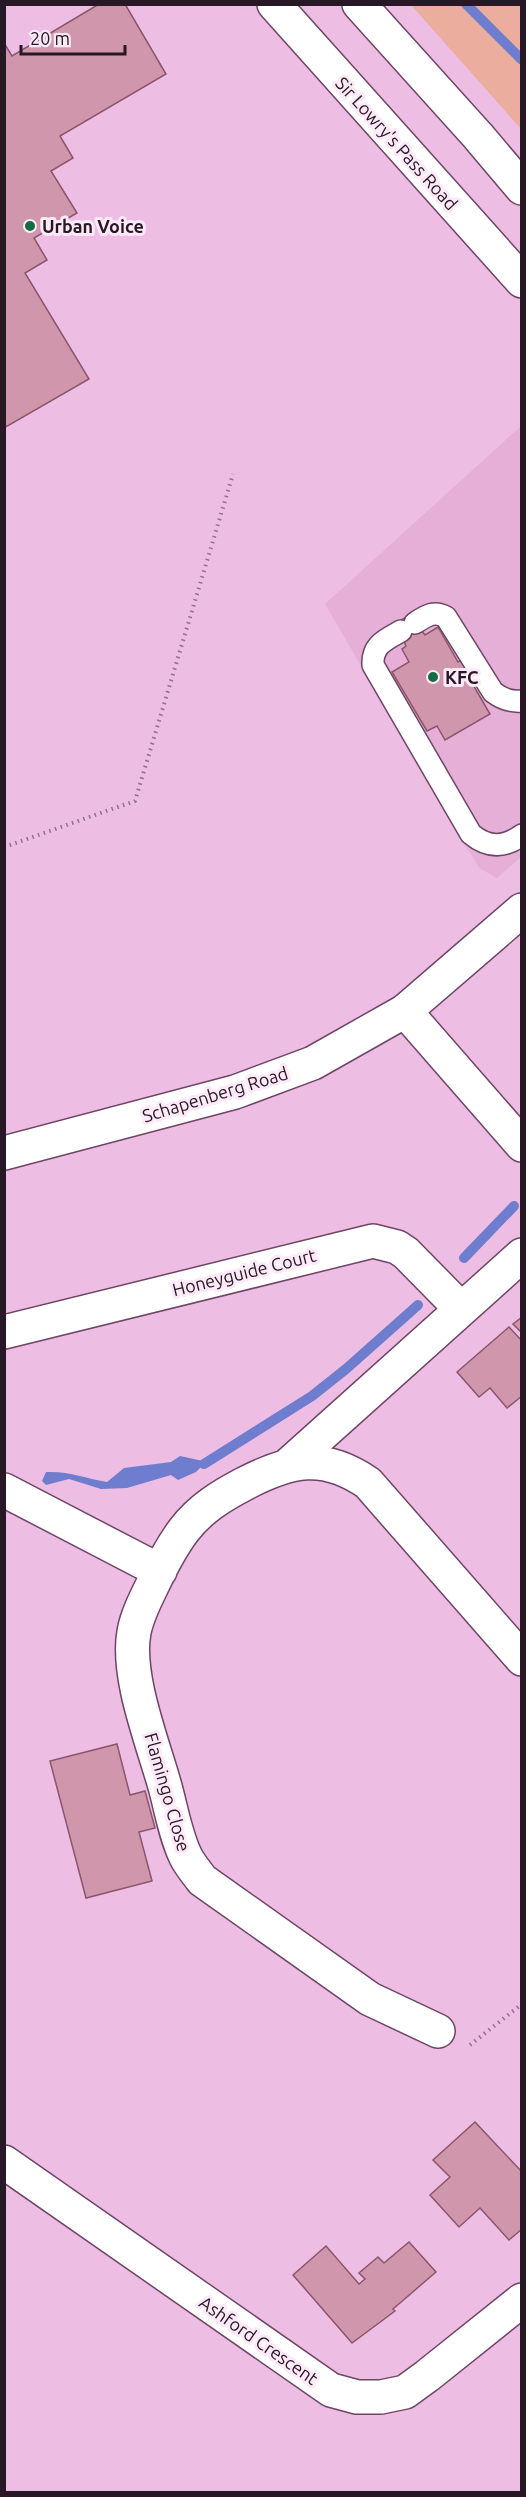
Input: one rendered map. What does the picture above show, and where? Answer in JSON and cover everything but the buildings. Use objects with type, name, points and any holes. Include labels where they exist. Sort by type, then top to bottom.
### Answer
[{"type":"street","name":"Sir Lowry's Pass Road","points":[[274,4],[522,280]]},
{"type":"street","points":[[359,4],[478,136],[522,189]]},
{"type":"street","name":"Schapenberg Road","points":[[4,1153],[262,1083],[338,1050],[405,1011],[522,909]]},
{"type":"street","points":[[405,1011],[522,1145]]},
{"type":"street","name":"Honeyguide Court","points":[[4,1332],[374,1241],[397,1247],[406,1253],[461,1309]]},
{"type":"street","points":[[288,1465],[522,1255]]},
{"type":"street","points":[[288,1465],[323,1464],[354,1474],[368,1483],[522,1659]]},
{"type":"street","name":"Flamingo Close","points":[[288,1465],[274,1469],[221,1496],[198,1514],[183,1531],[142,1606],[134,1631],[132,1650],[136,1682],[186,1858],[202,1880],[370,1999],[438,2031]]},
{"type":"street","points":[[4,1490],[160,1570]]},
{"type":"street","name":"Ashford Crescent","points":[[4,2162],[331,2390],[357,2397],[381,2397],[405,2392],[522,2300]]},
{"type":"lane","points":[[522,700],[512,701],[493,692],[446,617],[441,614],[428,615],[378,644],[375,650],[373,665],[471,834],[479,841],[489,845],[511,843],[522,835]]},
{"type":"path","points":[[4,847],[135,801],[233,474]]},
{"type":"path","points":[[438,2031],[460,2052],[522,2004]]},
{"type":"shaded area","points":[[411,5],[521,5],[521,129]]},
{"type":"shaded area","points":[[521,426],[521,857],[497,878],[479,868],[325,604]]},
{"type":"water","points":[[180,1456],[203,1461],[204,1464],[196,1472],[178,1480],[171,1475],[127,1488],[101,1489],[69,1479],[46,1485],[42,1481],[46,1472],[55,1472],[107,1482],[124,1468],[171,1462]]},
{"type":"waterway","points":[[466,4],[522,60]]},
{"type":"waterway","points":[[464,1258],[514,1206]]},
{"type":"waterway","points":[[204,1464],[312,1396],[418,1305]]},
{"type":"place","name":"Urban Voice","points":[[30,226]]},
{"type":"place","name":"KFC","points":[[433,677]]}]
